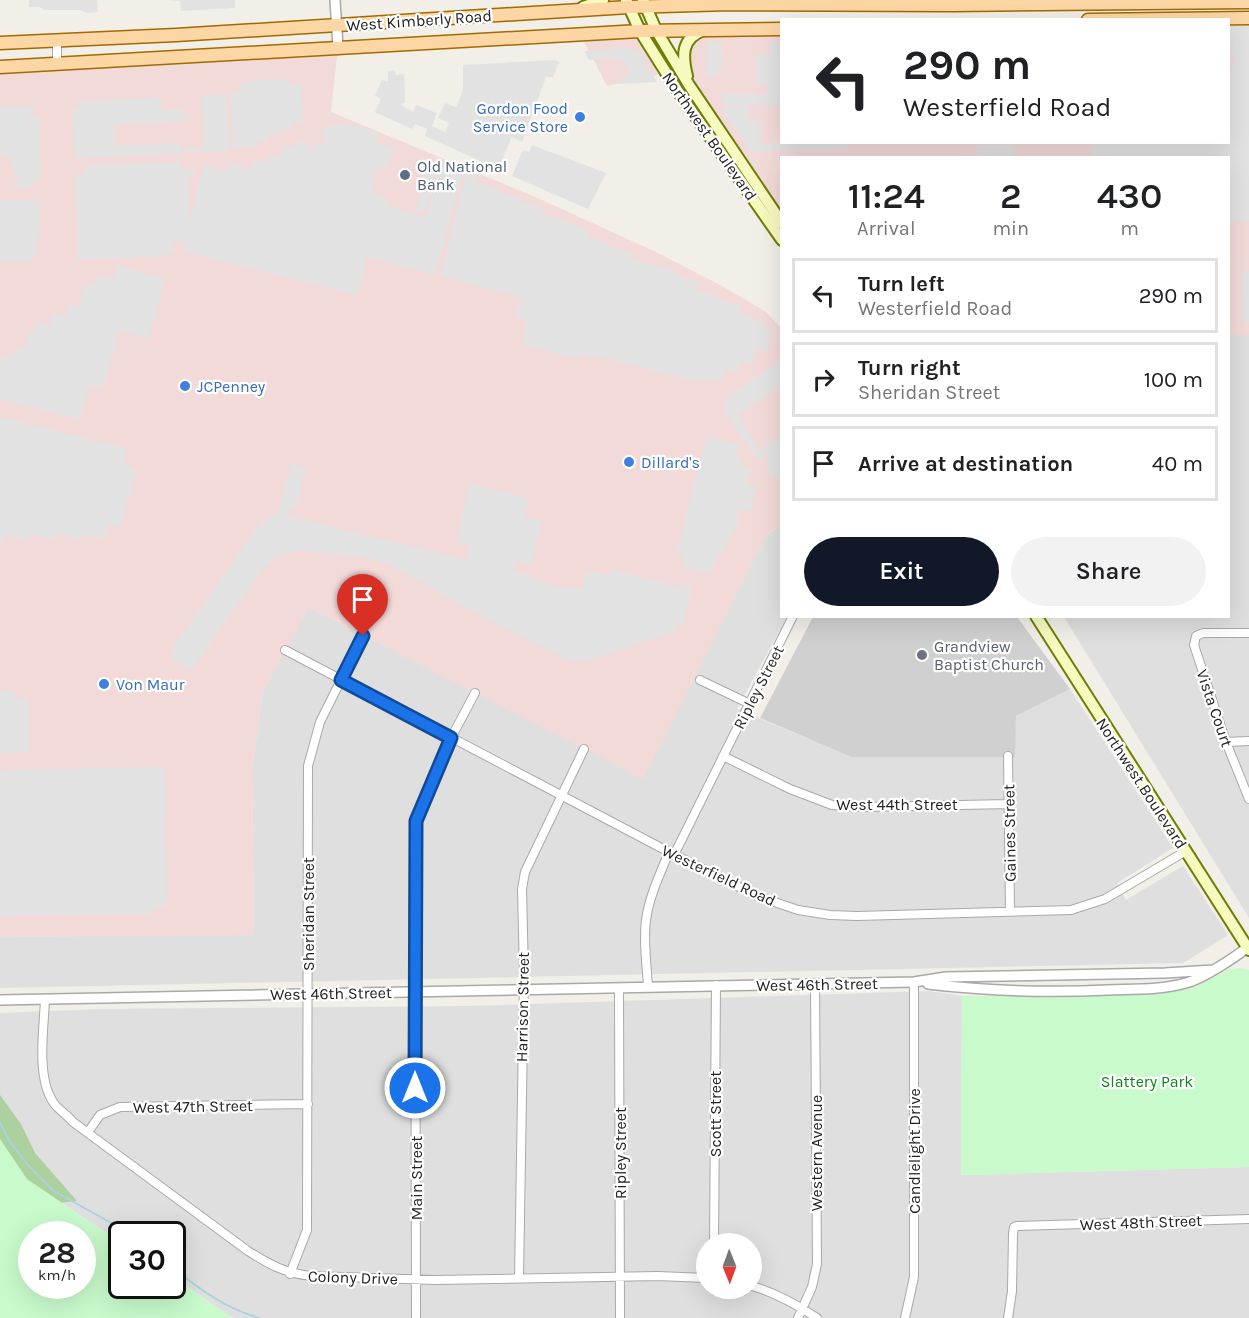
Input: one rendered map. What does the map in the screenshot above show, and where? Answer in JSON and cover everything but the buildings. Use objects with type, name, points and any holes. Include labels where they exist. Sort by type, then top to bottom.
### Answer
[{"type":"main road","points":[[573,10],[603,0]]},
{"type":"main road","name":"West Kimberly Road","points":[[0,43],[573,10],[627,3],[1249,2]]},
{"type":"main road","points":[[627,3],[640,31]]},
{"type":"main road","points":[[644,3],[656,30]]},
{"type":"main road","points":[[1230,18],[1249,18]]},
{"type":"main road","name":"West Kimberly Road","points":[[0,67],[656,30],[780,29]]},
{"type":"main road","name":"Northwest Boulevard","points":[[656,30],[689,85],[780,220]]},
{"type":"main road","points":[[689,85],[684,62],[685,46],[694,34],[706,30]]},
{"type":"main road","name":"Northwest Boulevard","points":[[640,31],[709,138],[780,237]]},
{"type":"main road","name":"Northwest Boulevard","points":[[1037,618],[1248,948]]},
{"type":"street","points":[[335,0],[338,47]]},
{"type":"street","points":[[1122,18],[1126,2]]},
{"type":"street","points":[[1126,2],[1131,18]]},
{"type":"street","points":[[57,40],[57,64]]},
{"type":"street","name":"Ripley Street","points":[[648,987],[646,918],[656,884],[792,618]]},
{"type":"street","name":"Vista Court","points":[[1249,633],[1203,633],[1196,636],[1194,640],[1226,742],[1249,799]]},
{"type":"street","name":"Sheridan Street","points":[[290,1274],[307,1230],[308,766],[320,722],[363,636]]},
{"type":"street","name":"Westerfield Road","points":[[285,650],[672,854],[757,896],[798,910],[830,915],[1071,910],[1105,898],[1185,851]]},
{"type":"street","points":[[700,680],[750,704]]},
{"type":"street","name":"Main Street","points":[[416,1318],[416,821],[451,738],[475,693]]},
{"type":"street","points":[[1226,742],[1249,741]]},
{"type":"street","name":"Harrison Street","points":[[519,1278],[522,889],[525,872],[584,749]]},
{"type":"street","name":"West 44th Street","points":[[723,756],[790,789],[832,805],[862,807],[1009,804]]},
{"type":"street","name":"Gaines Street","points":[[1008,756],[1010,911]]},
{"type":"street","name":"West 46th Street","points":[[914,982],[968,989],[1054,993],[1187,983],[1248,948]]},
{"type":"street","name":"West 46th Street","points":[[0,1000],[914,982],[946,977],[1213,970]]},
{"type":"street","name":"Candlelight Drive","points":[[905,1318],[915,1277],[914,982]]},
{"type":"street","name":"Western Avenue","points":[[798,1318],[812,1287],[817,1263],[815,984]]},
{"type":"street","name":"Scott Street","points":[[714,1233],[716,985]]},
{"type":"street","name":"Ripley Street","points":[[619,988],[620,1318]]},
{"type":"street","name":"Colony Drive","points":[[45,999],[42,1059],[45,1083],[54,1104],[248,1251],[290,1274],[416,1279],[696,1278]]},
{"type":"street","name":"West 47th Street","points":[[88,1132],[100,1115],[120,1107],[308,1104]]},
{"type":"street","name":"West 48th Street","points":[[1008,1318],[1012,1291],[1014,1227],[1249,1219]]},
{"type":"street","points":[[762,1290],[803,1308],[817,1318]]},
{"type":"shaded area","points":[[29,0],[97,0],[98,12],[45,10],[40,7],[29,7]]},
{"type":"shaded area","points":[[167,0],[235,0],[235,8],[181,11],[180,1]]},
{"type":"shaded area","points":[[1249,18],[1249,335],[1230,335],[1230,156],[780,156],[780,232],[685,70],[683,55],[694,34],[780,29],[780,144],[1230,144],[1230,20]]},
{"type":"shaded area","points":[[1230,26],[1249,26],[1249,221],[1230,221],[1230,156],[1091,156],[1091,144],[1230,144],[1230,70],[1236,57],[1230,56]]},
{"type":"shaded area","points":[[640,31],[658,75],[607,86],[580,34]]},
{"type":"shaded area","points":[[707,42],[722,42],[721,72],[708,78],[706,75]]},
{"type":"shaded area","points":[[770,42],[780,42],[780,105],[722,106],[721,94],[768,94],[768,84],[757,84],[757,55],[770,55]]},
{"type":"shaded area","points":[[338,47],[331,112],[540,199],[656,252],[766,312],[780,327],[780,526],[767,534],[643,779],[309,608],[262,694],[252,773],[254,935],[0,937],[0,67]]},
{"type":"shaded area","points":[[629,48],[639,52],[657,82],[620,84],[618,81],[631,72],[621,60],[615,58],[589,60],[584,51]]},
{"type":"shaded area","points":[[555,60],[559,62],[553,77],[546,77],[522,142],[512,137],[498,169],[425,136],[427,129],[415,124],[412,129],[375,112],[381,99],[375,96],[382,80],[388,82],[388,71],[395,70],[396,75],[404,74],[405,103],[400,104],[413,112],[416,105],[437,113],[432,126],[445,132],[449,123],[438,118],[445,103],[456,107],[463,91],[463,65]]},
{"type":"shaded area","points":[[282,79],[288,81],[290,85],[302,85],[303,122],[292,123],[292,128],[280,129],[281,135],[268,135],[268,140],[257,141],[257,147],[233,148],[230,93],[241,92],[241,82]]},
{"type":"shaded area","points":[[226,94],[230,150],[75,159],[72,108],[78,108],[78,102],[161,97],[162,111],[185,109],[185,121],[115,125],[115,146],[180,143],[181,149],[204,148],[201,96]]},
{"type":"shaded area","points":[[0,106],[36,106],[29,117],[40,117],[41,178],[35,178],[31,188],[13,187],[19,177],[12,170],[11,157],[0,156]]},
{"type":"shaded area","points":[[749,107],[749,121],[761,121],[761,144],[847,144],[847,149],[751,151],[720,108]]},
{"type":"shaded area","points":[[337,124],[354,125],[379,133],[376,144],[394,147],[389,169],[378,167],[372,192],[385,197],[392,207],[414,215],[427,174],[419,171],[422,162],[430,165],[439,163],[426,209],[415,215],[425,218],[441,163],[463,172],[435,275],[367,257],[357,295],[183,251],[185,240],[174,241],[174,251],[168,252],[168,256],[78,260],[74,175],[85,174],[85,166],[180,162],[181,169],[194,169],[194,177],[187,178],[190,219],[204,165],[226,171],[229,163],[252,169],[255,160],[266,162],[268,156],[279,158],[283,144],[295,147],[297,141],[308,143],[307,149],[326,142],[321,129]]},
{"type":"shaded area","points":[[532,145],[606,173],[588,209],[512,176],[523,150],[529,152]]},
{"type":"shaded area","points":[[1014,145],[1014,156],[962,156],[977,155],[977,146]]},
{"type":"shaded area","points":[[466,173],[477,177],[476,182],[499,188],[498,192],[522,198],[521,202],[543,208],[542,214],[588,229],[586,237],[632,252],[631,259],[676,271],[676,275],[698,281],[696,290],[741,306],[740,313],[752,316],[751,319],[763,322],[763,326],[773,329],[768,352],[756,349],[752,365],[740,362],[738,372],[725,369],[721,381],[711,378],[710,382],[698,379],[697,382],[593,355],[592,358],[580,355],[579,359],[522,344],[527,321],[516,317],[520,297],[440,276]]},
{"type":"shaded area","points":[[41,200],[37,251],[30,262],[0,262],[0,201]]},
{"type":"shaded area","points":[[117,265],[165,279],[149,339],[119,331],[103,389],[89,385],[80,420],[0,399],[0,360],[25,344],[29,333],[34,333],[36,323],[50,326],[53,313],[65,317],[69,304],[79,307],[84,286],[94,286],[97,275],[113,279]]},
{"type":"shaded area","points":[[1249,271],[1249,322],[1243,322],[1242,272]]},
{"type":"shaded area","points":[[1230,335],[1249,335],[1249,918],[1065,618],[1230,618]]},
{"type":"shaded area","points":[[780,361],[780,387],[737,415],[759,450],[780,437],[779,479],[768,475],[768,455],[759,461],[725,413],[726,398]]},
{"type":"shaded area","points":[[0,417],[128,449],[124,464],[135,468],[135,476],[120,527],[108,524],[104,539],[82,534],[80,540],[56,534],[54,540],[30,535],[28,540],[6,535],[4,542],[0,541]]},
{"type":"shaded area","points":[[707,436],[739,445],[736,457],[742,459],[741,466],[751,469],[746,484],[757,487],[751,511],[740,508],[737,520],[741,521],[708,574],[681,567],[684,556],[676,554]]},
{"type":"shaded area","points":[[291,464],[307,468],[296,509],[290,508],[288,516],[466,560],[470,546],[456,542],[470,483],[529,499],[525,516],[544,522],[531,565],[516,561],[513,571],[537,577],[536,581],[570,590],[571,586],[582,589],[586,570],[609,576],[611,569],[680,587],[681,584],[692,587],[683,624],[677,623],[679,630],[586,661],[570,661],[436,593],[437,590],[379,560],[302,550],[285,553],[275,558],[262,570],[191,671],[172,659],[172,649],[256,528],[263,520],[277,515]]},
{"type":"shaded area","points":[[780,526],[780,618],[786,618],[737,709],[851,757],[1014,757],[1016,716],[1070,689],[1173,848],[1117,883],[1126,900],[1183,866],[1228,935],[1183,963],[0,988],[0,937],[254,934],[252,773],[262,694],[308,607],[768,534]]},
{"type":"shaded area","points":[[812,618],[1018,618],[1070,689],[1016,716],[1015,757],[851,757],[760,718]]},
{"type":"shaded area","points":[[0,690],[14,690],[15,699],[28,699],[28,752],[0,753]]},
{"type":"shaded area","points":[[164,767],[167,907],[154,907],[154,914],[0,916],[0,770]]},
{"type":"shaded area","points":[[929,991],[962,996],[961,1175],[1249,1167],[1249,1318],[233,1318],[186,1286],[186,1221],[108,1221],[108,1234],[96,1226],[96,1221],[89,1221],[27,1179],[0,1139],[0,1013],[98,1009],[468,1006]]},
{"type":"green space","name":"Slattery Park","points":[[1230,969],[1249,970],[1249,1167],[961,1175],[962,996],[1101,996],[1191,989]]},
{"type":"green space","points":[[0,1095],[21,1124],[35,1153],[77,1201],[38,1205],[0,1145]]},
{"type":"green space","points":[[0,1139],[27,1179],[89,1221],[18,1221],[18,1299],[96,1299],[96,1226],[108,1234],[108,1299],[186,1299],[186,1286],[233,1318],[0,1318]]},
{"type":"waterway","points":[[0,1123],[10,1142],[28,1165],[54,1191],[108,1221]]},
{"type":"waterway","points":[[186,1278],[235,1309],[259,1318]]},
{"type":"place","name":"Gordon Food Service Store","points":[[580,117]]},
{"type":"place","name":"Old National Bank","points":[[405,175]]},
{"type":"place","name":"JCPenney","points":[[185,386]]},
{"type":"place","name":"Dillard's","points":[[629,462]]},
{"type":"place","name":"Grandview Baptist Church","points":[[922,655]]},
{"type":"place","name":"Von Maur","points":[[104,684]]},
{"type":"route","points":[[363,636],[341,680],[451,738],[416,821],[415,1088]]}]
